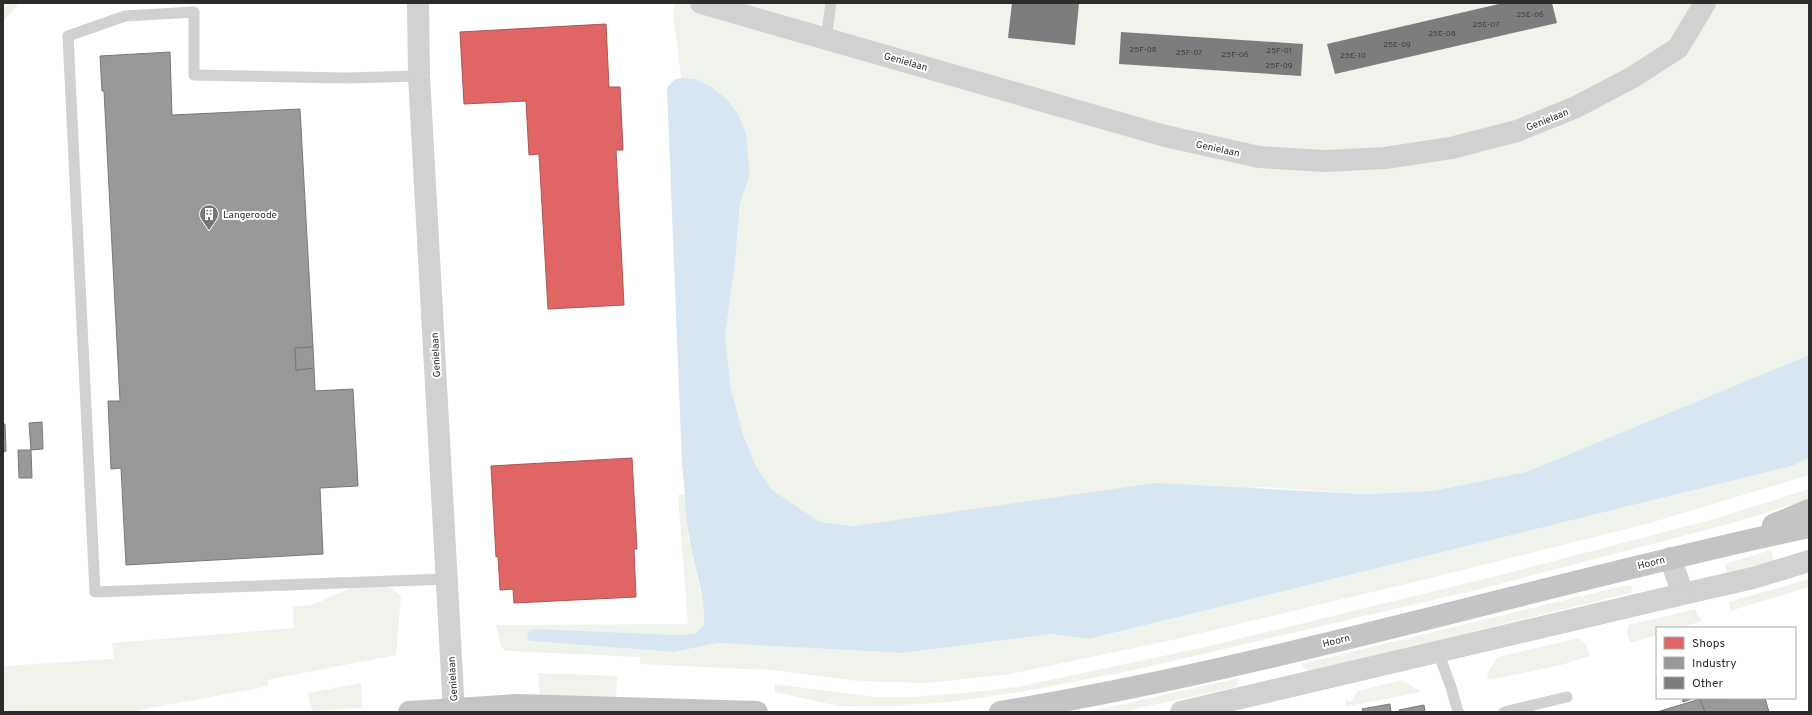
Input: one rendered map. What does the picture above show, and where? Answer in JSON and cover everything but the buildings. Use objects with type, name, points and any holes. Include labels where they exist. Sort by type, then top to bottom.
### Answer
[{"type":"main road","name":"Hoorn","points":[[1724,545],[1809,510]]},
{"type":"main road","name":"Hoorn","points":[[1000,712],[1058,702],[1252,660],[1724,545],[1809,527]]},
{"type":"main road","points":[[409,712],[517,705],[757,712]]},
{"type":"street","name":"Genielaan","points":[[418,3],[419,76],[454,710]]},
{"type":"street","name":"Genielaan","points":[[701,3],[1165,136],[1259,157],[1325,161],[1385,158],[1451,148],[1517,131],[1576,107],[1633,77],[1678,48],[1705,3]]},
{"type":"street","name":"Hoorn","points":[[1670,558],[1683,594]]},
{"type":"street","points":[[1181,712],[1753,578],[1809,561]]},
{"type":"lane","points":[[826,38],[831,3]]},
{"type":"lane","points":[[419,76],[346,78],[194,75],[194,12],[125,16],[68,36],[95,592],[447,579]]},
{"type":"lane","points":[[1438,652],[1451,687],[1458,712]]},
{"type":"lane","points":[[1504,712],[1568,697]]},
{"type":"shaded area","points":[[3,3],[19,3],[3,22]]},
{"type":"shaded area","points":[[675,3],[1809,3],[1809,355],[1526,472],[1432,491],[1365,494],[1261,487],[854,526],[820,522],[771,489],[756,466],[743,435],[731,388],[725,337],[735,264],[740,203],[750,175],[746,133],[738,114],[726,98],[710,86],[695,79],[681,78],[673,12]]},
{"type":"shaded area","points":[[681,78],[695,79],[710,86],[726,98],[738,114],[746,133],[750,175],[740,203],[735,264],[725,337],[731,388],[743,435],[756,466],[771,489],[820,522],[854,526],[1156,483],[1365,494],[1432,491],[1526,472],[1809,355],[1809,458],[1792,466],[1089,639],[1050,634],[903,653],[718,643],[674,652],[530,641],[527,637],[528,633],[533,629],[675,635],[694,634],[704,625],[703,603],[688,528],[682,464],[667,88],[674,80]]},
{"type":"shaded area","points":[[1809,458],[1809,475],[1650,523],[1439,576],[1172,640],[1010,674],[927,683],[857,681],[772,670],[640,664],[640,657],[504,650],[501,646],[496,625],[688,624],[678,495],[686,495],[688,537],[705,612],[704,625],[694,634],[530,641],[674,652],[718,643],[903,653],[1050,634],[1090,639],[1792,466]]},
{"type":"shaded area","points":[[1809,489],[1809,499],[1791,505],[1725,525],[1480,589],[1139,669],[1033,690],[951,702],[881,707],[838,706],[775,692],[775,684],[875,697],[912,697],[1017,687],[1205,647],[1496,576],[1714,519]]},
{"type":"shaded area","points":[[1771,550],[1774,562],[1730,574],[1727,572],[1725,566],[1727,563]]},
{"type":"shaded area","points":[[1809,579],[1809,587],[1730,611],[1729,602]]},
{"type":"shaded area","points":[[384,584],[401,596],[396,655],[267,680],[269,686],[130,712],[3,712],[3,666],[114,659],[112,643],[294,628],[293,607],[312,605],[356,586]]},
{"type":"shaded area","points":[[1630,585],[1633,588],[1631,593],[1309,671],[1302,667],[1301,664],[1623,586]]},
{"type":"shaded area","points":[[1695,609],[1702,621],[1682,627],[1656,627],[1656,635],[1630,643],[1627,632],[1629,625]]},
{"type":"shaded area","points":[[1579,638],[1586,644],[1590,656],[1561,665],[1489,680],[1487,674],[1497,657]]},
{"type":"shaded area","points":[[538,673],[617,676],[616,698],[540,696]]},
{"type":"shaded area","points":[[1239,678],[1236,687],[1122,712],[1087,712]]},
{"type":"shaded area","points":[[1402,680],[1421,692],[1345,707],[1346,699],[1351,702],[1358,691]]},
{"type":"shaded area","points":[[361,683],[362,708],[312,711],[308,693]]},
{"type":"place","name":"Langeroode","points":[[209,231]]}]
